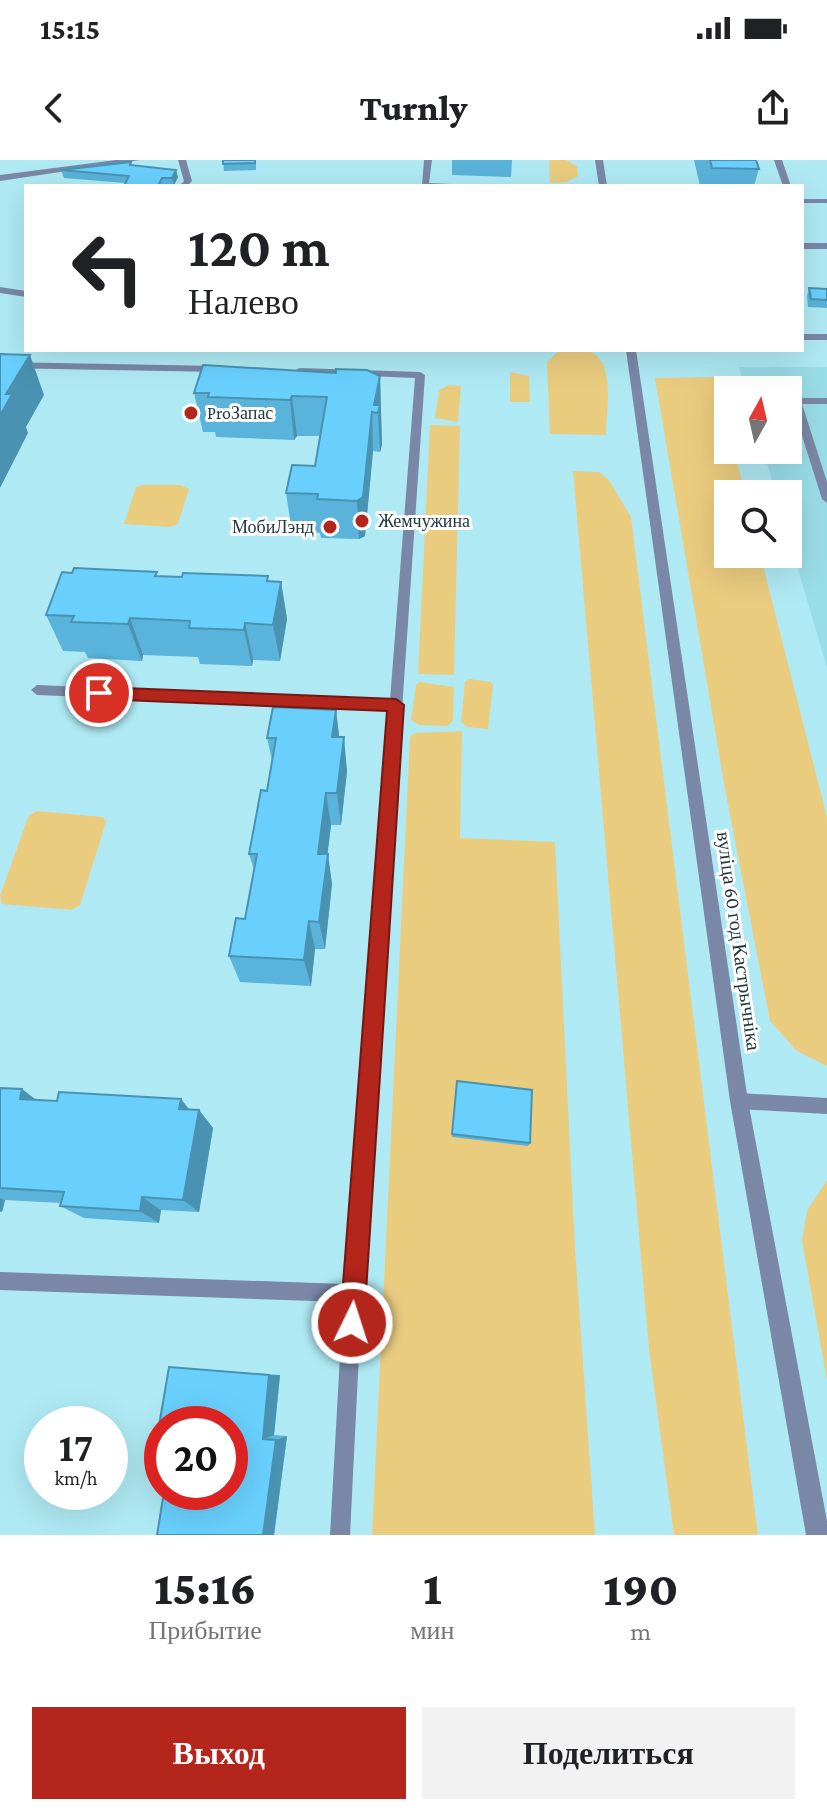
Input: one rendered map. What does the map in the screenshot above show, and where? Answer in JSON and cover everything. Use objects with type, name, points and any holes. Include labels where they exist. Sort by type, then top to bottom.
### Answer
[{"type":"street","points":[[0,178],[136,160]]},
{"type":"street","points":[[599,160],[603,184]]},
{"type":"street","points":[[804,246],[827,246]]},
{"type":"street","points":[[0,290],[24,294]]},
{"type":"street","points":[[804,337],[827,337]]},
{"type":"street","name":"вуліца 60 год Кастрычніка","points":[[631,352],[739,1101],[818,1535]]},
{"type":"lane","points":[[182,160],[188,181],[185,184]]},
{"type":"lane","points":[[424,184],[428,160]]},
{"type":"lane","points":[[778,160],[786,184]]},
{"type":"lane","points":[[804,201],[827,201]]},
{"type":"lane","points":[[0,365],[237,370]]},
{"type":"lane","points":[[283,371],[420,375],[353,1293],[340,1535]]},
{"type":"lane","points":[[827,401],[796,401],[827,499]]},
{"type":"lane","points":[[37,690],[396,705]]},
{"type":"lane","points":[[739,1101],[827,1106]]},
{"type":"lane","points":[[0,1281],[353,1293]]},
{"type":"shaded area","points":[[549,160],[566,160],[577,166],[578,176],[567,182],[550,183]]},
{"type":"shaded area","points":[[558,352],[591,352],[599,358],[607,378],[606,435],[550,434],[547,362]]},
{"type":"shaded area","points":[[739,367],[827,367],[827,668],[798,568],[802,568],[802,480],[772,480],[767,464],[802,464],[802,376],[741,376]]},
{"type":"shaded area","points":[[510,372],[529,376],[530,402],[510,402]]},
{"type":"shaded area","points":[[714,377],[714,464],[738,464],[742,480],[714,480],[714,568],[764,568],[827,817],[827,1066],[797,1051],[770,1021],[725,789],[655,378]]},
{"type":"shaded area","points":[[449,385],[461,386],[458,422],[435,418],[439,390]]},
{"type":"shaded area","points":[[430,425],[460,426],[454,675],[418,674]]},
{"type":"shaded area","points":[[573,471],[599,472],[609,480],[631,517],[758,1535],[674,1535],[649,1350]]},
{"type":"shaded area","points":[[181,485],[189,489],[178,524],[170,527],[124,524],[136,487]]},
{"type":"shaded area","points":[[469,679],[491,682],[493,686],[488,729],[467,727],[461,722],[465,682]]},
{"type":"shaded area","points":[[419,682],[454,687],[453,721],[447,726],[419,725],[411,720]]},
{"type":"shaded area","points":[[462,731],[460,838],[555,842],[575,1249],[595,1535],[372,1535],[410,737],[415,733]]},
{"type":"shaded area","points":[[37,811],[103,817],[106,822],[80,905],[72,910],[2,904],[0,896],[28,817]]},
{"type":"shaded area","points":[[827,1180],[827,1380],[802,1241],[807,1211]]},
{"type":"building","points":[[223,160],[255,160],[255,163],[223,164]]},
{"type":"building","points":[[710,160],[756,160],[759,169],[712,168]]},
{"type":"building","points":[[131,162],[130,165],[176,170],[172,178],[162,178],[159,184],[125,184],[129,176],[61,170]]},
{"type":"building","points":[[809,288],[827,289],[827,300],[811,299]]},
{"type":"building","points":[[0,354],[30,355],[6,394],[12,394],[0,416]]},
{"type":"building","points":[[203,365],[336,373],[336,369],[367,370],[380,376],[374,405],[380,405],[378,413],[372,412],[363,497],[357,501],[317,499],[318,494],[286,493],[292,465],[315,466],[327,397],[292,396],[290,400],[208,397],[209,393],[194,393]]},
{"type":"building","points":[[74,568],[157,572],[155,576],[182,577],[183,573],[268,576],[267,581],[281,582],[273,625],[245,623],[244,630],[189,628],[190,621],[130,618],[128,624],[71,622],[74,616],[46,615],[62,572],[72,573]]},
{"type":"building","points":[[273,707],[336,710],[332,737],[344,737],[337,793],[326,793],[318,854],[328,854],[319,922],[309,921],[304,960],[229,956],[236,918],[245,919],[257,854],[249,854],[261,790],[267,791],[276,738],[267,738]]},
{"type":"building","points":[[457,1081],[532,1090],[530,1143],[452,1134]]},
{"type":"building","points":[[0,1088],[22,1089],[20,1099],[57,1101],[59,1092],[181,1099],[179,1109],[199,1110],[183,1200],[142,1197],[140,1211],[60,1206],[64,1192],[0,1188]]},
{"type":"building","points":[[169,1367],[269,1375],[263,1439],[276,1440],[263,1535],[157,1535],[161,1510],[248,1510],[248,1406],[162,1406]]},
{"type":"place","name":"ProЗапас","points":[[191,413]]},
{"type":"place","name":"Жемчужина","points":[[362,521]]},
{"type":"place","name":"МобиЛэнд","points":[[330,527]]},
{"type":"route","points":[[99,693],[396,705],[352,1323]]}]
